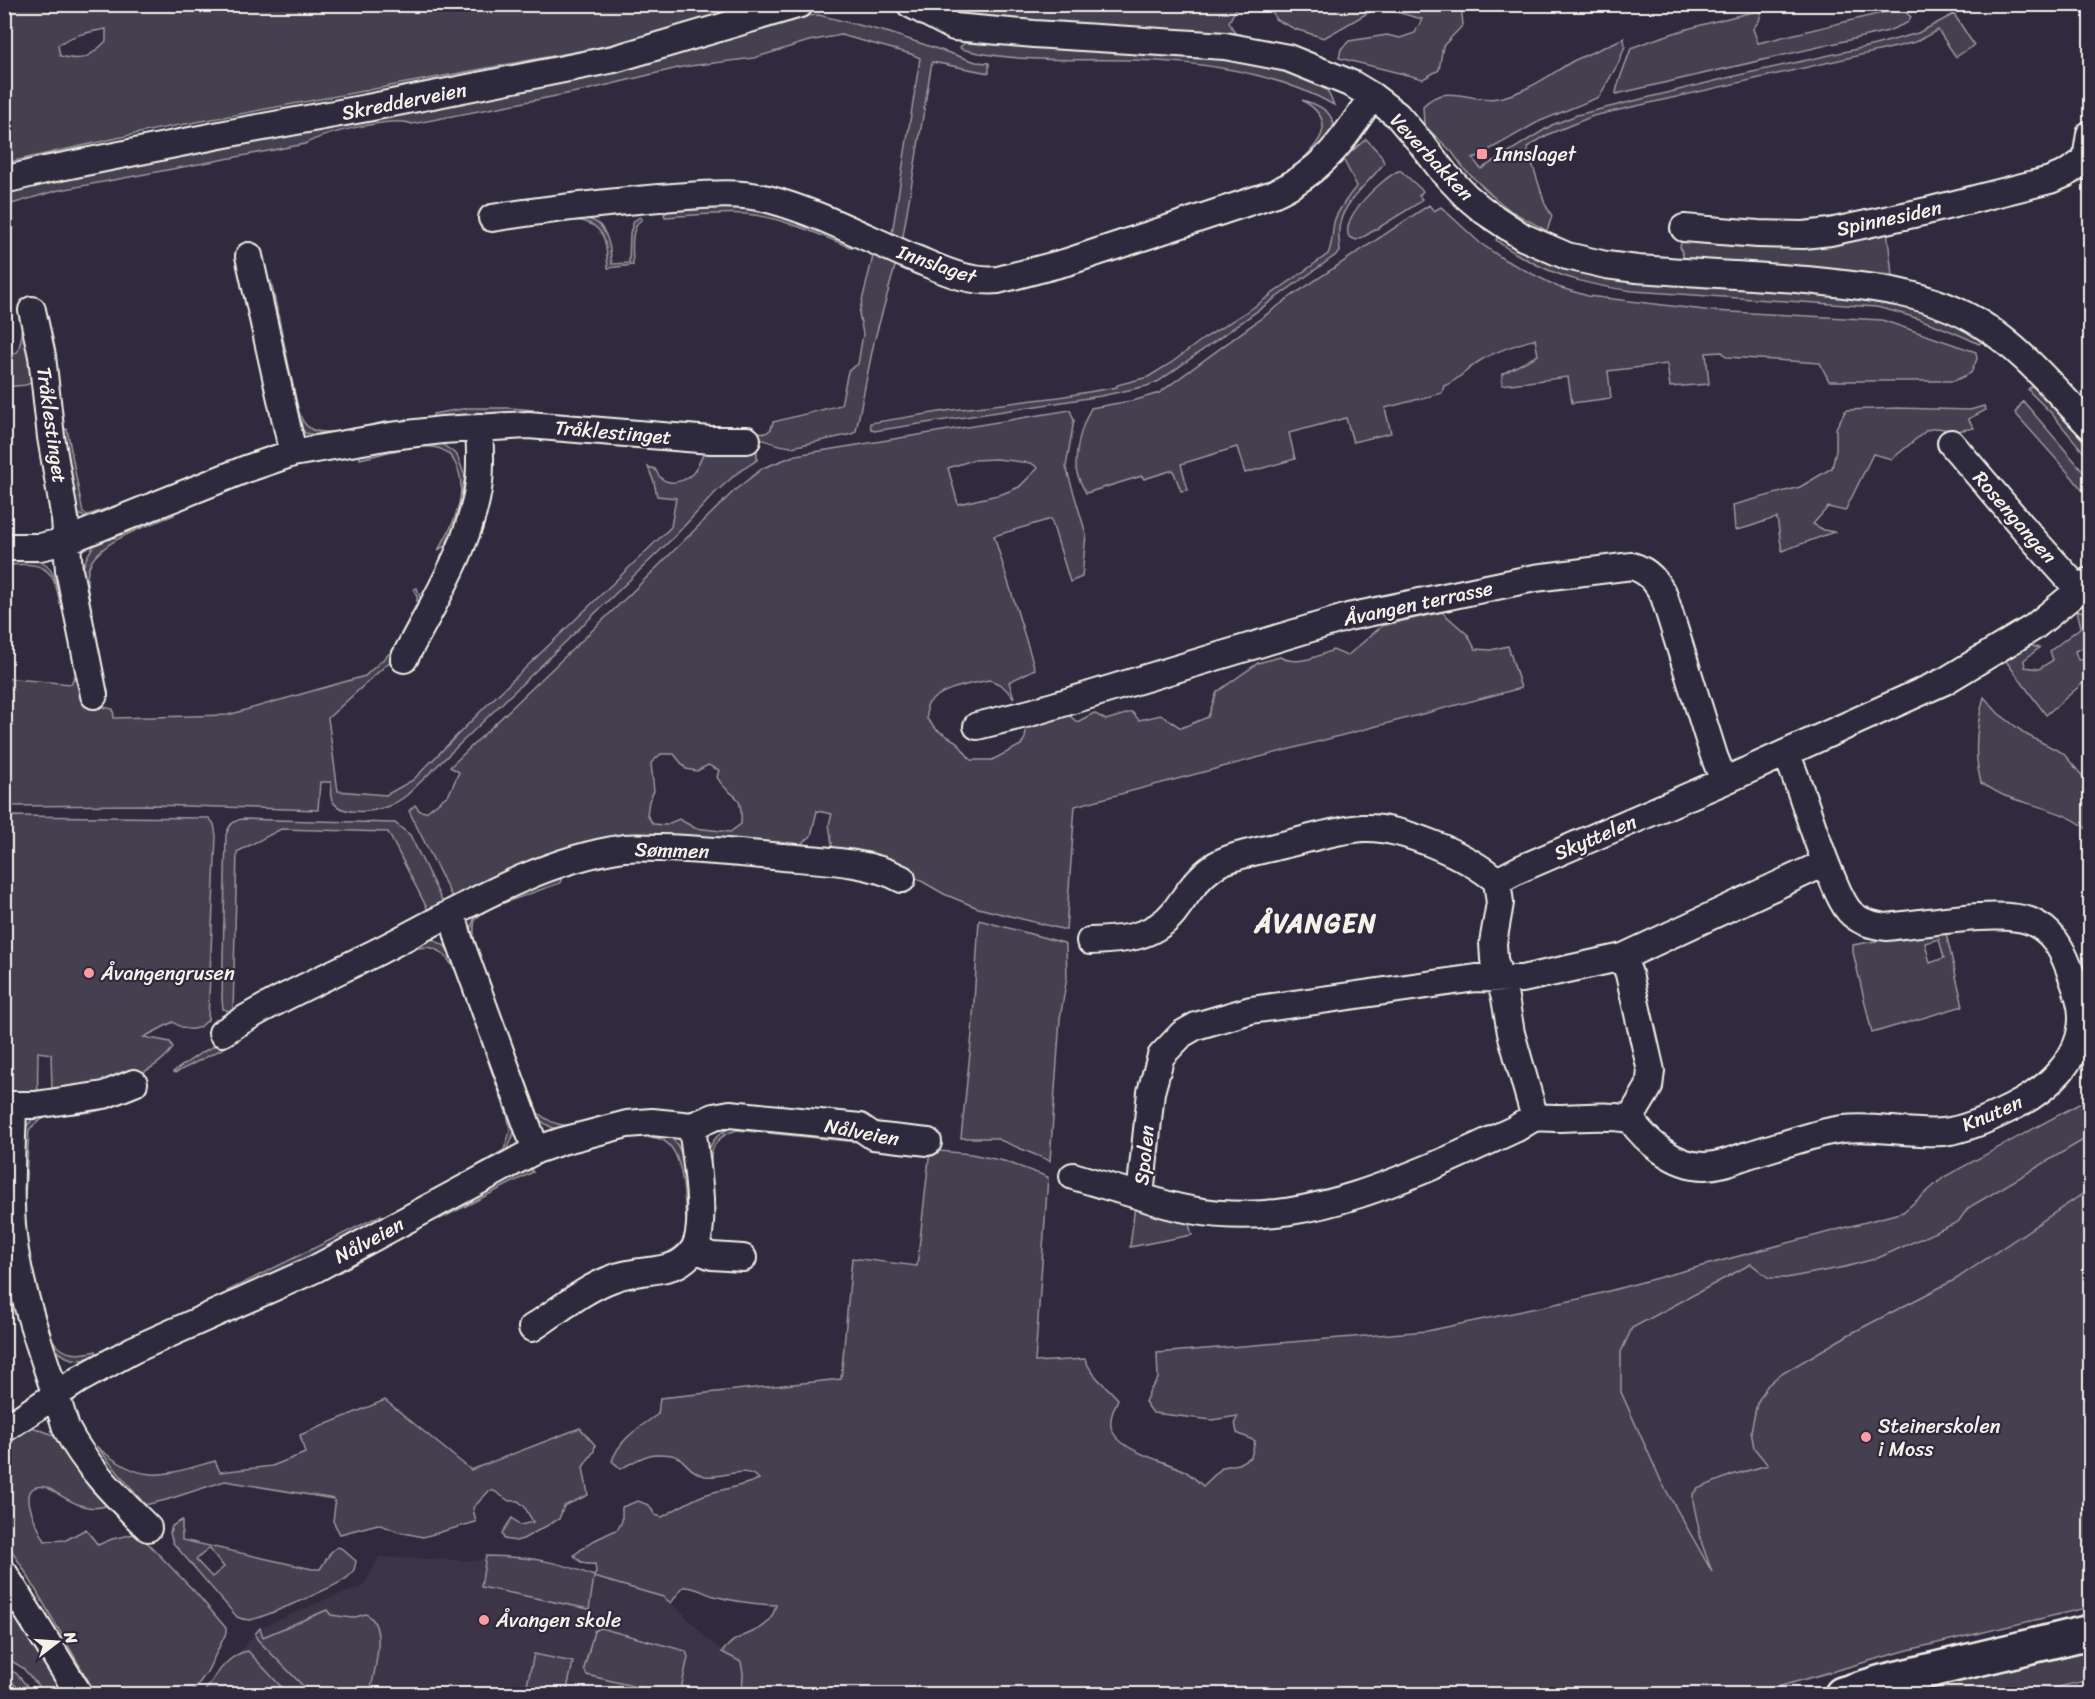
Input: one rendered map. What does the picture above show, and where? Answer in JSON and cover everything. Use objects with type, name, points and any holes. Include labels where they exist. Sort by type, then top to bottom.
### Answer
[{"type":"highway","points":[[1842,1695],[1882,1682],[2091,1632]]},
{"type":"street","name":"Skredderveien","points":[[4,180],[225,134],[403,102],[614,59],[800,4]]},
{"type":"street","name":"Veverbakken","points":[[910,4],[954,27],[1225,46],[1288,58],[1352,84],[1372,96],[1397,115],[1444,173],[1466,196],[1484,211],[1534,242],[1567,256],[1606,265],[1845,284],[1924,298],[1961,313],[1996,334],[2018,351],[2091,426]]},
{"type":"street","name":"Innslaget","points":[[492,218],[622,202],[700,195],[746,194],[802,210],[957,276],[986,281],[998,280],[1078,258],[1292,186],[1312,173],[1330,156],[1356,122],[1372,96]]},
{"type":"street","name":"Spinnesiden","points":[[1684,228],[1803,235],[1844,230],[2050,180],[2088,164],[2091,134]]},
{"type":"street","points":[[249,256],[293,453]]},
{"type":"street","name":"Tråklestinget","points":[[32,310],[42,356],[69,570],[94,695]]},
{"type":"street","name":"Tråklestinget","points":[[4,547],[40,546],[66,541],[246,469],[293,453],[391,436],[479,427],[528,425],[711,441],[747,440]]},
{"type":"street","points":[[404,659],[468,529],[478,482],[479,427]]},
{"type":"street","name":"Rosengangen","points":[[1951,443],[2034,540],[2085,586]]},
{"type":"street","name":"Åvangen terrasse","points":[[977,726],[1030,713],[1348,617],[1535,578],[1632,566],[1643,569],[1656,581],[1664,596],[1724,781]]},
{"type":"street","name":"Skyttelen","points":[[1497,881],[1946,681],[2034,627],[2085,586]]},
{"type":"street","name":"Knuten","points":[[1630,1119],[1643,1136],[1659,1148],[1689,1163],[1702,1166],[1713,1165],[1840,1129],[1866,1128],[1920,1132],[1953,1130],[1986,1119],[2028,1098],[2067,1063],[2079,1041],[2082,1014],[2079,996],[2065,957],[2057,941],[2046,929],[2028,920],[1990,917],[1886,927],[1860,920],[1850,912],[1840,898],[1825,863],[1803,794],[1786,753]]},
{"type":"street","points":[[1090,941],[1132,939],[1160,924],[1172,914],[1203,874],[1215,865],[1270,848],[1347,830],[1381,829],[1400,832],[1464,859],[1497,881],[1500,903],[1493,943],[1494,959],[1510,1033],[1535,1118],[1613,1116],[1630,1119],[1649,1087],[1651,1071],[1623,957]]},
{"type":"street","name":"Sømmen","points":[[222,1033],[283,999],[524,877],[572,860],[628,848],[690,848],[876,868],[902,879]]},
{"type":"street","points":[[1500,979],[1522,979],[1623,957],[1825,863]]},
{"type":"street","points":[[452,913],[459,939],[536,1150]]},
{"type":"street","name":"Spolen","points":[[1500,979],[1476,978],[1251,1010],[1196,1026],[1182,1034],[1161,1056],[1151,1092],[1140,1196],[1188,1211],[1209,1214],[1239,1216],[1283,1214],[1314,1207],[1431,1167],[1535,1118]]},
{"type":"street","points":[[134,1083],[104,1095],[34,1105],[9,1105],[11,1189],[15,1254],[23,1291],[66,1428],[76,1447],[100,1479],[148,1528]]},
{"type":"street","name":"Nålveien","points":[[4,1429],[56,1394],[133,1350],[315,1269],[536,1150],[562,1141],[627,1124],[652,1122],[692,1126],[714,1117],[730,1114],[860,1127],[873,1136],[928,1142]]},
{"type":"street","points":[[532,1328],[612,1278],[674,1266],[684,1260],[694,1249],[700,1228],[692,1126]]},
{"type":"street","points":[[1073,1176],[1140,1196]]},
{"type":"street","points":[[694,1249],[712,1256],[743,1258]]},
{"type":"street","points":[[4,1573],[79,1695]]},
{"type":"shaded area","points":[[74,4],[80,8],[104,4],[127,10],[129,4],[750,5],[654,35],[596,48],[153,130],[5,163],[4,5]],"holes":[[[106,29],[106,41],[85,57],[74,59],[60,56],[58,45],[75,36]]]},
{"type":"shaded area","points":[[945,5],[1238,5],[1229,22],[1236,35],[1116,26],[1000,21],[958,12]]},
{"type":"shaded area","points":[[1271,5],[1461,5],[1463,25],[1443,46],[1439,70],[1423,79],[1339,58],[1341,49],[1349,41],[1387,35],[1400,38],[1415,33],[1422,19],[1378,7],[1324,38],[1295,29],[1275,19]]},
{"type":"shaded area","points":[[1898,9],[1911,17],[1907,23],[1888,31],[1616,94],[1631,48],[1679,31],[1762,10],[1759,21],[1753,29],[1758,43]]},
{"type":"shaded area","points":[[1954,14],[1974,45],[1956,57],[1938,30],[1915,42],[1896,47],[1593,116],[1549,134],[1527,147],[1545,204],[1552,216],[1547,231],[1511,211],[1496,199],[1465,170],[1452,152],[1424,125],[1423,106],[1440,95],[1488,99],[1508,96],[1537,83],[1573,61],[1624,38],[1625,46],[1619,62],[1599,97],[1538,122],[1473,159],[1481,169],[1552,125],[1577,115],[1739,75],[1875,45],[1918,33]]},
{"type":"shaded area","points":[[819,15],[890,33],[976,62],[989,63],[989,73],[932,62],[902,242],[892,234],[920,58],[841,35],[809,41],[754,58],[682,67],[587,90],[412,124],[390,122],[358,127],[326,135],[305,144],[55,191],[5,206],[5,193],[99,170],[565,82],[649,63],[803,16]]},
{"type":"shaded area","points":[[965,43],[1208,56],[1292,74],[1327,90],[1334,105],[1287,84],[1235,70],[1156,61],[1002,56],[961,49],[960,47]]},
{"type":"shaded area","points":[[1302,100],[1326,111],[1334,124],[1320,146],[1300,162],[1315,145],[1323,130],[1323,122],[1319,115],[1313,107]]},
{"type":"shaded area","points":[[1366,139],[1381,155],[1384,163],[1347,206],[1340,223],[1340,252],[1159,381],[1147,386],[1101,396],[874,431],[871,429],[870,423],[1059,397],[1117,387],[1117,385],[1148,377],[1251,309],[1328,254],[1335,219],[1357,186],[1343,159]]},
{"type":"shaded area","points":[[1401,171],[1423,191],[1419,196],[1422,199],[1365,236],[1356,240],[1349,237],[1350,220],[1356,210],[1382,182]]},
{"type":"shaded area","points":[[1429,205],[1434,211],[1441,207],[1480,243],[1505,260],[1558,287],[1588,296],[1713,311],[1882,320],[1976,352],[1977,359],[1971,373],[1954,381],[1829,381],[1820,363],[1727,357],[1722,352],[1706,353],[1709,384],[1670,387],[1667,364],[1608,371],[1611,398],[1572,403],[1568,377],[1502,385],[1502,374],[1538,355],[1535,339],[1485,358],[1444,386],[1442,393],[1385,408],[1391,433],[1353,442],[1346,418],[1289,433],[1295,459],[1245,473],[1237,447],[1181,464],[1188,490],[1181,491],[1173,470],[1144,479],[1142,476],[1086,493],[1077,474],[1076,459],[1080,436],[1091,408],[1136,400],[1159,393],[1293,295]]},
{"type":"shaded area","points":[[745,207],[775,213],[842,239],[851,244],[852,248],[799,227],[759,216],[725,213],[665,217],[664,214],[669,211]]},
{"type":"shaded area","points":[[640,217],[642,219],[633,234],[633,265],[608,268],[604,239],[591,224],[570,220],[526,225],[567,218],[596,222],[607,237],[612,264],[629,263],[630,233],[634,221]]},
{"type":"shaded area","points":[[1887,229],[1892,275],[1684,258],[1680,247],[1683,236]]},
{"type":"shaded area","points":[[1497,237],[1548,262],[1569,269],[1842,295],[1903,305],[1959,326],[1984,341],[1979,344],[1929,323],[1876,307],[1633,291],[1604,287],[1564,276],[1537,265],[1503,245],[1496,240]]},
{"type":"shaded area","points":[[874,252],[896,263],[874,342],[856,431],[852,434],[792,447],[760,438],[751,431],[766,433],[771,429],[773,422],[841,405],[848,371],[858,364],[863,334],[859,313]]},
{"type":"shaded area","points":[[271,281],[298,409],[304,423],[311,429],[327,432],[388,421],[388,426],[324,437],[305,433],[296,419],[269,282]]},
{"type":"shaded area","points":[[21,331],[27,338],[33,382],[5,387],[5,353],[13,355],[18,351]]},
{"type":"shaded area","points":[[2034,385],[2065,417],[2090,450],[2090,460],[2052,414],[2030,392],[2028,389]]},
{"type":"shaded area","points":[[2023,401],[2090,479],[2090,500],[2015,413]]},
{"type":"shaded area","points":[[1984,406],[1986,410],[1968,419],[1974,428],[1957,431],[1937,428],[1927,430],[1892,459],[1873,454],[1845,511],[1828,507],[1813,524],[1834,532],[1782,551],[1777,518],[1735,530],[1733,505],[1800,487],[1832,468],[1836,450],[1836,428],[1846,410],[1897,408],[1970,410]]},
{"type":"shaded area","points":[[468,408],[533,410],[531,414],[433,420],[433,414]]},
{"type":"shaded area","points":[[1070,410],[1074,420],[1066,467],[1086,534],[1082,577],[1070,582],[1051,519],[994,536],[1035,669],[1009,682],[1014,698],[1000,685],[989,680],[948,690],[927,705],[927,719],[937,730],[957,742],[971,760],[992,760],[1021,745],[1025,738],[1028,719],[1063,710],[1077,722],[1094,713],[1106,720],[1132,712],[1139,720],[1161,715],[1181,728],[1208,717],[1217,692],[1258,663],[1280,657],[1293,661],[1307,660],[1333,650],[1347,656],[1382,626],[1442,612],[1468,635],[1475,649],[1491,650],[1508,646],[1521,688],[1075,806],[1066,930],[978,908],[944,894],[897,867],[833,851],[829,824],[832,814],[817,811],[811,836],[801,844],[779,845],[658,836],[454,901],[409,811],[415,805],[420,811],[426,812],[449,794],[459,772],[450,767],[735,490],[763,468],[796,455]],"holes":[[[996,459],[1031,463],[1038,468],[1019,487],[1002,494],[958,504],[948,468],[973,460]],[[661,754],[674,754],[686,769],[697,771],[708,765],[719,770],[717,777],[738,799],[741,824],[730,832],[695,828],[679,819],[665,825],[653,824],[647,815],[649,801],[654,791],[651,763]]]},
{"type":"shaded area","points":[[67,429],[83,513],[88,515],[117,505],[118,511],[89,519],[78,514],[59,430]]},
{"type":"shaded area","points":[[439,442],[457,455],[465,476],[456,523],[445,546],[438,550],[450,530],[460,496],[459,473],[452,458],[441,449],[429,447],[399,450],[360,459],[359,454],[394,446]]},
{"type":"shaded area","points":[[753,446],[757,450],[757,460],[736,474],[715,493],[673,538],[407,795],[392,805],[355,811],[340,808],[334,803],[331,795],[331,782],[320,782],[318,810],[151,805],[5,806],[4,678],[71,684],[74,677],[84,703],[113,709],[114,718],[228,715],[365,676],[392,651],[417,603],[414,589],[417,588],[422,603],[396,656],[328,718],[338,791],[386,795],[413,780],[671,527],[676,498],[657,496],[648,467],[655,469],[663,480],[676,482],[692,474],[706,449]]},
{"type":"shaded area","points":[[174,509],[174,515],[138,529],[111,543],[92,561],[87,582],[93,617],[88,618],[82,578],[90,551],[98,541]]},
{"type":"shaded area","points":[[4,557],[30,559],[46,565],[55,578],[60,604],[54,581],[44,569],[28,565],[5,565]]},
{"type":"shaded area","points":[[2077,610],[2090,614],[2090,645],[2075,651],[2078,660],[2090,659],[2090,677],[2046,715],[2006,661],[2026,644],[2039,648],[2024,660],[2025,667],[2039,669],[2053,660],[2050,651],[2081,627]]},
{"type":"shaded area","points":[[1984,697],[1998,713],[2027,735],[2063,753],[2090,785],[2090,833],[2074,820],[2051,810],[2005,796],[1981,783],[1976,740]]},
{"type":"shaded area","points":[[5,816],[209,818],[214,824],[216,836],[208,1020],[195,1029],[183,1028],[173,1022],[144,1037],[170,1042],[173,1048],[148,1070],[101,1085],[52,1090],[51,1054],[38,1052],[38,1092],[5,1092]]},
{"type":"shaded area","points":[[242,819],[395,823],[410,835],[443,903],[428,910],[388,832],[281,829],[237,852],[233,1012],[223,1009],[226,835],[231,824]]},
{"type":"shaded area","points":[[631,859],[631,862],[615,863],[563,875],[560,883],[490,908],[475,919],[474,946],[471,934],[476,913],[551,875]]},
{"type":"shaded area","points":[[979,920],[1064,943],[1066,946],[1067,977],[1060,1019],[1050,1161],[995,1138],[961,1138],[972,1034]]},
{"type":"shaded area","points":[[1945,929],[1963,1006],[1872,1033],[1853,945]],"holes":[[[1939,939],[1944,958],[1930,963],[1925,943]]]},
{"type":"shaded area","points":[[432,939],[445,946],[453,958],[515,1129],[507,1149],[481,1169],[476,1166],[504,1150],[510,1131],[508,1118],[457,973],[442,954],[427,947],[408,951],[362,976],[363,971],[418,941]]},
{"type":"shaded area","points":[[502,1019],[538,1113],[560,1125],[598,1117],[599,1120],[572,1128],[557,1129],[542,1122],[534,1114],[499,1022]]},
{"type":"shaded area","points":[[235,1035],[238,1041],[173,1072],[201,1053]]},
{"type":"shaded area","points":[[2090,1098],[2090,1136],[1968,1208],[1958,1222],[1878,1258],[1845,1267],[1786,1278],[1769,1278],[1751,1264],[1632,1328],[1621,1352],[1621,1392],[1662,1483],[1712,1572],[1702,1544],[1693,1494],[1697,1489],[1732,1475],[1768,1465],[1754,1448],[1751,1431],[1757,1403],[1767,1386],[1778,1376],[1848,1335],[1956,1279],[2090,1189],[2090,1607],[1908,1650],[1753,1694],[742,1694],[741,1662],[722,1652],[733,1641],[766,1624],[776,1605],[730,1600],[687,1587],[683,1587],[671,1603],[663,1597],[594,1577],[589,1609],[481,1587],[486,1556],[542,1560],[594,1576],[595,1564],[583,1563],[574,1555],[591,1542],[618,1529],[622,1521],[622,1507],[638,1501],[649,1505],[655,1515],[662,1517],[704,1495],[759,1479],[740,1472],[719,1476],[701,1475],[679,1458],[670,1455],[646,1456],[621,1469],[612,1461],[625,1440],[658,1414],[660,1398],[841,1379],[852,1258],[917,1266],[930,1150],[971,1154],[1004,1161],[1048,1177],[1035,1362],[1085,1359],[1096,1376],[1118,1399],[1111,1426],[1121,1442],[1140,1453],[1184,1471],[1203,1486],[1223,1467],[1238,1464],[1251,1457],[1255,1441],[1237,1433],[1235,1422],[1238,1416],[1212,1420],[1153,1413],[1145,1402],[1158,1379],[1157,1353],[1427,1331],[1579,1299],[1903,1212],[1944,1177]]},
{"type":"shaded area","points":[[99,1106],[103,1109],[46,1117],[29,1130],[25,1196],[22,1197],[25,1128],[36,1115]]},
{"type":"shaded area","points":[[731,1128],[754,1128],[855,1138],[856,1142],[737,1130],[726,1134],[718,1141],[711,1155],[711,1161],[705,1160],[714,1140]]},
{"type":"shaded area","points":[[656,1132],[672,1139],[680,1150],[690,1196],[691,1229],[680,1251],[655,1259],[679,1245],[684,1237],[686,1225],[683,1184],[678,1162],[668,1144],[660,1139],[649,1138],[648,1135]]},
{"type":"shaded area","name":"Steinerskolen i Moss","points":[[2090,1136],[2090,1562],[1714,1577],[1662,1483],[1621,1392],[1620,1352],[1632,1328],[1751,1264],[1769,1278],[1845,1267],[1878,1258],[1907,1246],[1958,1222],[1967,1208]]},
{"type":"shaded area","points":[[530,1169],[533,1172],[440,1219],[440,1214]]},
{"type":"shaded area","points":[[1135,1205],[1187,1217],[1192,1235],[1130,1247]]},
{"type":"shaded area","points":[[381,1215],[380,1221],[302,1262],[229,1295],[227,1291]]},
{"type":"shaded area","points":[[48,1333],[62,1350],[80,1354],[96,1351],[97,1354],[81,1359],[66,1357],[55,1348]]},
{"type":"shaded area","points":[[385,1400],[471,1470],[580,1428],[595,1445],[594,1451],[583,1467],[588,1495],[564,1506],[559,1519],[516,1541],[504,1539],[502,1533],[512,1518],[520,1525],[533,1522],[524,1506],[518,1501],[509,1501],[494,1491],[489,1491],[473,1508],[476,1522],[423,1537],[399,1532],[378,1524],[340,1534],[333,1521],[334,1499],[225,1481],[145,1505],[96,1446],[127,1467],[153,1474],[180,1471],[215,1461],[220,1472],[272,1466],[305,1453],[300,1435]]},
{"type":"shaded area","points":[[32,1427],[51,1434],[58,1440],[111,1504],[102,1507],[85,1507],[46,1487],[36,1487],[31,1491],[30,1507],[45,1541],[66,1540],[86,1529],[98,1545],[138,1533],[197,1594],[226,1628],[226,1633],[207,1672],[191,1694],[96,1694],[5,1540],[5,1442]]},
{"type":"shaded area","points":[[182,1520],[182,1540],[312,1569],[320,1569],[337,1547],[356,1561],[355,1566],[348,1577],[331,1587],[269,1614],[250,1620],[243,1619],[237,1617],[173,1543],[170,1533],[172,1526]],"holes":[[[209,1548],[224,1567],[212,1577],[196,1560]]]},
{"type":"shaded area","name":"Åvangen skole","points":[[486,1556],[529,1557],[553,1562],[594,1577],[663,1597],[681,1611],[710,1642],[741,1662],[742,1694],[203,1694],[217,1674],[258,1629],[331,1597],[363,1587],[379,1557],[477,1561]]},
{"type":"shaded area","points":[[4,1591],[65,1694],[45,1694],[23,1668],[5,1657]]},
{"type":"shaded area","points":[[327,1610],[331,1615],[352,1618],[366,1614],[373,1620],[377,1629],[378,1651],[370,1694],[311,1694],[257,1639],[255,1634],[260,1628],[263,1637]]},
{"type":"shaded area","points":[[600,1628],[686,1651],[688,1657],[680,1694],[666,1694],[587,1675],[584,1669],[594,1631]]},
{"type":"shaded area","points":[[2090,1650],[2090,1680],[2026,1694],[1903,1694]]},
{"type":"shaded area","points":[[248,1651],[288,1694],[203,1694],[227,1662],[240,1653]]},
{"type":"shaded area","points":[[534,1654],[573,1662],[566,1694],[525,1694]]},
{"type":"shaded area","points":[[4,1668],[16,1673],[34,1694],[23,1694],[5,1674]]},
{"type":"place","name":"Innslaget","points":[[1482,154]]},
{"type":"place","name":"Åvangengrusen","points":[[89,973]]},
{"type":"place","name":"Steinerskolen i Moss","points":[[1866,1437]]},
{"type":"place","name":"Åvangen skole","points":[[484,1620]]},
{"type":"district","name":"ÅVANGEN","points":[[1316,923]]}]
